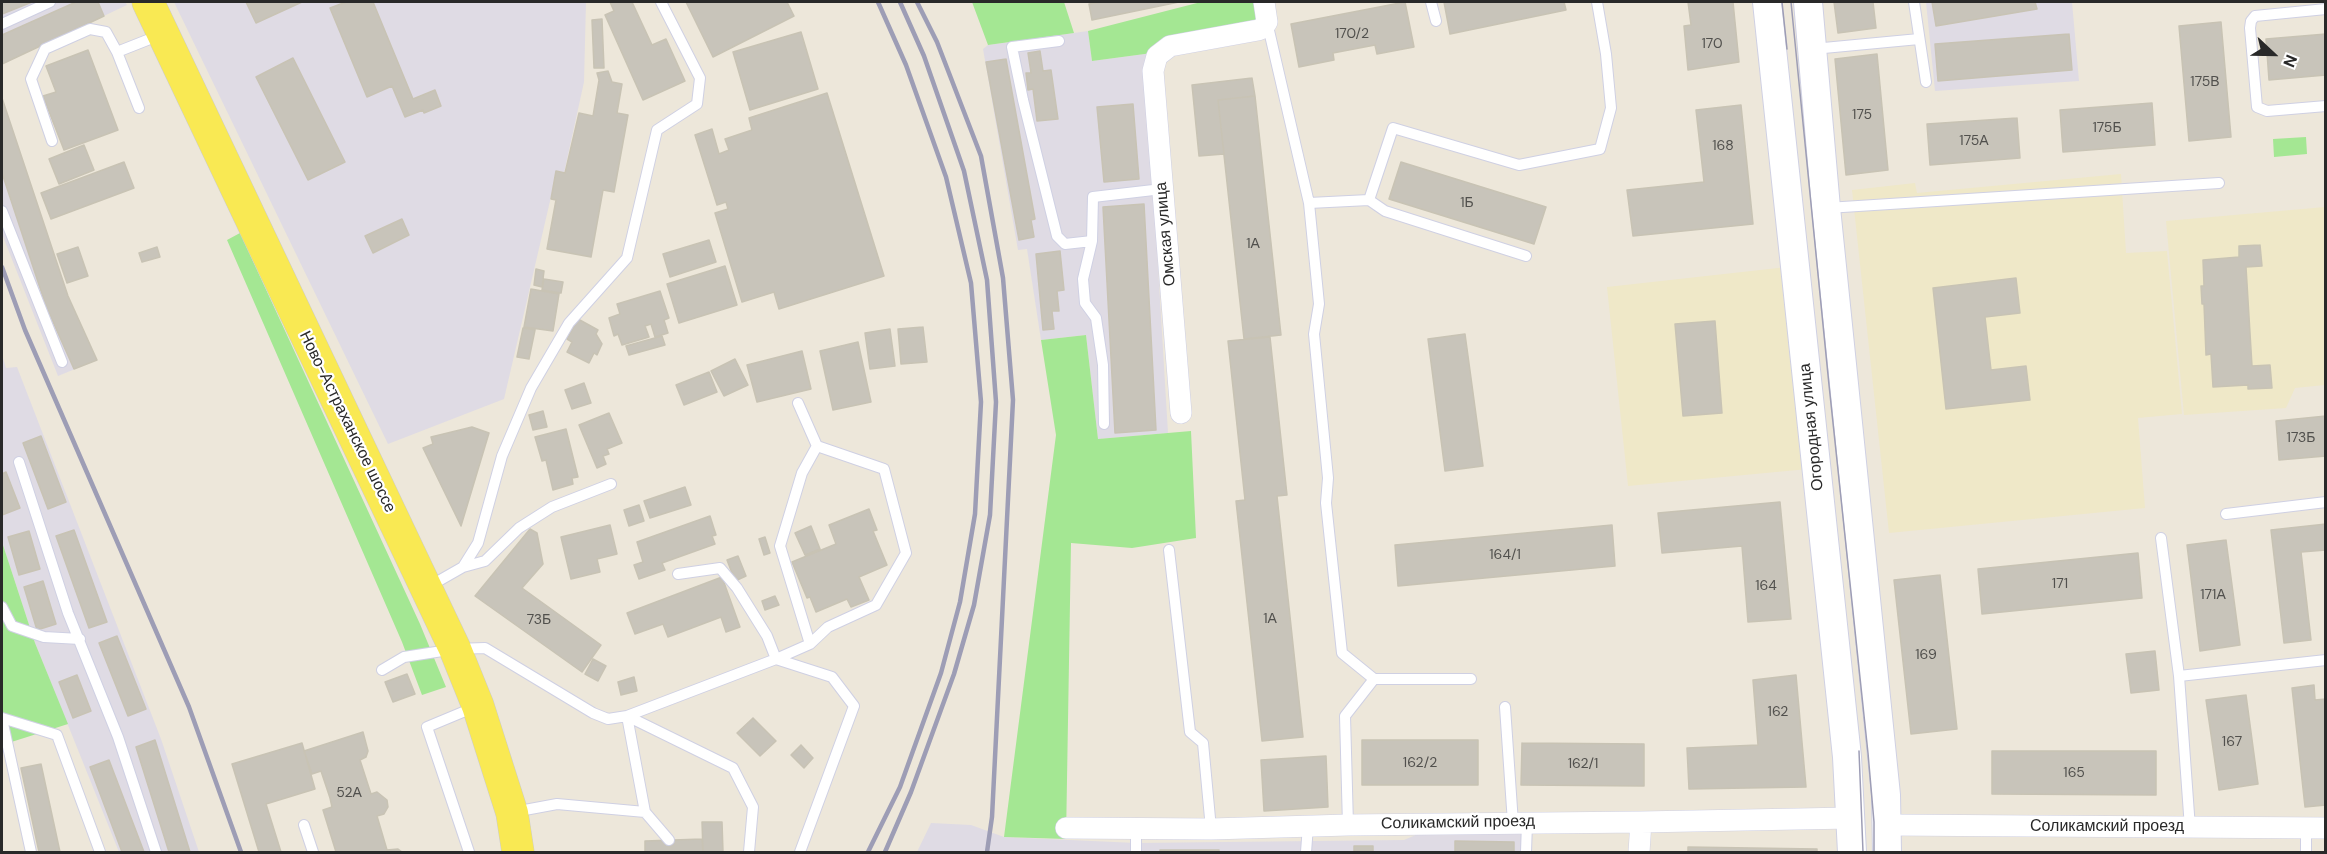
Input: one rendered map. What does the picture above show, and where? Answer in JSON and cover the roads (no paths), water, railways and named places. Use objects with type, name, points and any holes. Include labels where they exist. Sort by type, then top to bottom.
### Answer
[{"type":"main road","name":"Ново-Астраханское шоссе","points":[[148,2],[455,649],[478,706],[512,813],[518,852]]},
{"type":"street","name":"Огородная улица","points":[[1767,2],[1846,745],[1852,852]]},
{"type":"street","points":[[1809,2],[1826,208],[1888,839]]},
{"type":"street","name":"Омская улица","points":[[1181,413],[1152,71],[1157,56],[1170,46],[1258,30],[1265,12]]},
{"type":"street","name":"Соликамский проезд","points":[[1066,828],[1211,829],[1850,818]]},
{"type":"street","points":[[1639,852],[1641,822]]},
{"type":"street","name":"Соликамский проезд","points":[[1888,839],[2190,828],[2316,828]]},
{"type":"lane","points":[[2,24],[50,2]]},
{"type":"lane","points":[[463,567],[478,543],[502,456],[531,388],[569,323],[627,258],[657,130],[697,104],[700,78],[661,2]]},
{"type":"lane","points":[[1431,2],[1436,21]]},
{"type":"lane","points":[[1369,200],[1393,128],[1519,165],[1600,149],[1611,108],[1606,54],[1597,2]]},
{"type":"lane","points":[[1914,2],[1926,82]]},
{"type":"lane","points":[[2325,9],[2255,16],[2250,28],[2257,107],[2267,111],[2325,106]]},
{"type":"lane","points":[[1265,12],[1309,203],[1319,304],[1314,334],[1328,478],[1326,503],[1342,653],[1374,679],[1471,679]]},
{"type":"lane","points":[[52,141],[31,79],[45,49],[90,29],[106,32],[117,51],[139,108]]},
{"type":"lane","points":[[117,51],[163,33]]},
{"type":"lane","points":[[1813,49],[1919,39]]},
{"type":"lane","points":[[1059,40],[1012,47],[1057,236],[1065,244],[1092,242]]},
{"type":"lane","points":[[1826,208],[2219,183]]},
{"type":"lane","points":[[1104,424],[1103,365],[1096,318],[1086,303],[1083,279],[1092,242],[1093,197],[1162,189]]},
{"type":"lane","points":[[1309,203],[1369,200],[1385,211],[1526,256]]},
{"type":"lane","points":[[2,211],[62,362]]},
{"type":"lane","points":[[382,670],[404,657],[455,649],[485,648],[593,713],[608,719],[627,716],[776,659],[810,644],[828,627],[876,605],[906,554],[884,469],[817,446],[798,403]]},
{"type":"lane","points":[[810,644],[780,546],[802,473],[817,446]]},
{"type":"lane","points":[[19,462],[68,613],[118,737],[156,852]]},
{"type":"lane","points":[[427,588],[463,567],[485,561],[519,528],[552,507],[611,484]]},
{"type":"lane","points":[[2226,514],[2325,502]]},
{"type":"lane","points":[[2161,538],[2179,676],[2190,828]]},
{"type":"lane","points":[[1169,550],[1190,732],[1203,743],[1211,829]]},
{"type":"lane","points":[[678,574],[720,568],[737,588],[767,636],[776,659]]},
{"type":"lane","points":[[2,607],[12,626],[44,637],[80,639]]},
{"type":"lane","points":[[776,659],[832,677],[854,706],[800,852]]},
{"type":"lane","points":[[2179,676],[2325,660]]},
{"type":"lane","points":[[1348,825],[1345,716],[1374,679]]},
{"type":"lane","points":[[469,852],[427,727],[478,706]]},
{"type":"lane","points":[[1505,707],[1526,852]]},
{"type":"lane","points":[[627,716],[645,812],[669,840]]},
{"type":"lane","points":[[627,716],[733,768],[753,807],[749,852]]},
{"type":"lane","points":[[31,852],[2,718],[57,735],[100,852]]},
{"type":"lane","points":[[512,813],[557,804],[645,812]]},
{"type":"lane","points":[[304,825],[313,852]]},
{"type":"lane","points":[[1306,852],[1308,826]]},
{"type":"lane","points":[[2306,852],[2316,828]]},
{"type":"lane","points":[[1136,829],[1136,852]]},
{"type":"tram line","points":[[1782,2],[1787,49]]},
{"type":"tram line","points":[[1791,2],[1868,753],[1874,822],[1874,852]]},
{"type":"tram line","points":[[1859,751],[1863,852]]},
{"type":"railway","points":[[868,852],[900,787],[941,673],[960,602],[975,514],[981,402],[971,283],[946,177],[906,65],[878,2]]},
{"type":"railway","points":[[885,852],[911,792],[954,674],[974,605],[990,515],[996,402],[987,280],[964,171],[924,56],[900,2]]},
{"type":"railway","points":[[917,2],[937,42],[981,156],[1003,278],[1013,400],[992,817],[987,852]]},
{"type":"railway","points":[[2,267],[25,330],[189,707],[241,852]]}]
